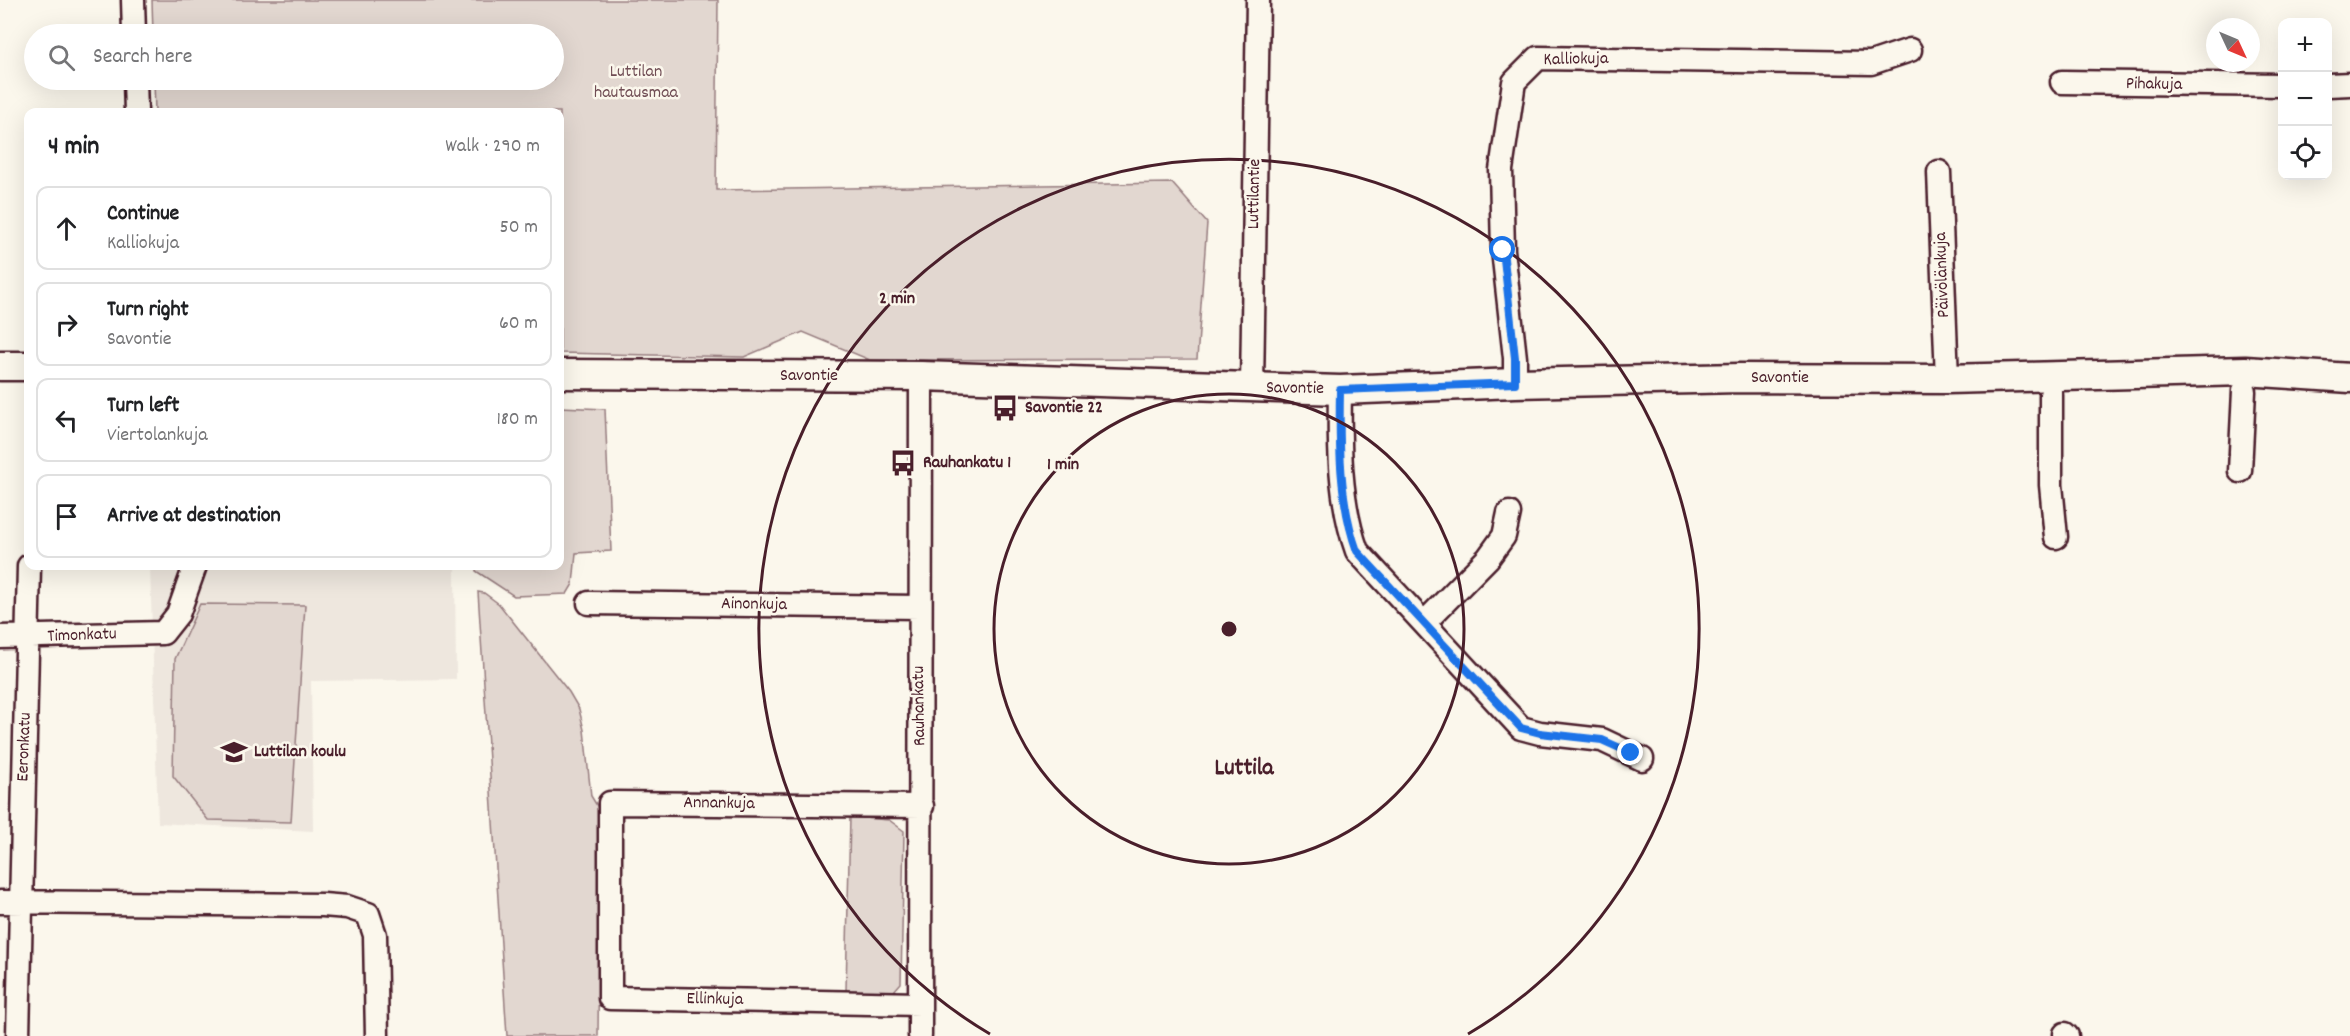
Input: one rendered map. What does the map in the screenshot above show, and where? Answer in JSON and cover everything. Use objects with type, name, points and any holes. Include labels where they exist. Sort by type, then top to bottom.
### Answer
[{"type":"street","points":[[133,0],[134,24]]},
{"type":"street","name":"Luttilantie","points":[[1252,388],[1258,0]]},
{"type":"street","name":"Kalliokuja","points":[[1515,383],[1515,358],[1503,250],[1500,170],[1514,82],[1538,58],[1871,63],[1911,50]]},
{"type":"street","name":"Pihakuja","points":[[2062,82],[2278,86]]},
{"type":"street","points":[[2332,85],[2350,84]]},
{"type":"street","points":[[135,90],[136,108]]},
{"type":"street","name":"Päivölänkuja","points":[[1939,172],[1947,379]]},
{"type":"street","points":[[0,366],[24,366]]},
{"type":"street","name":"Savontie","points":[[564,374],[921,376],[1340,390],[1740,378],[2245,381],[2350,378]]},
{"type":"street","name":"Rauhankatu","points":[[920,1036],[921,376]]},
{"type":"street","points":[[2240,471],[2245,381]]},
{"type":"street","points":[[1340,390],[1340,455],[1349,528],[1357,551],[1521,728],[1540,733],[1602,740],[1642,759]]},
{"type":"street","points":[[2051,395],[2051,485],[2056,537]]},
{"type":"street","points":[[1424,623],[1488,558],[1504,536],[1509,513]]},
{"type":"street","name":"Eeronkatu","points":[[18,1036],[10,902],[28,638],[29,570]]},
{"type":"street","name":"Timonkatu","points":[[0,638],[163,633],[178,614],[194,570]]},
{"type":"street","name":"Ainonkuja","points":[[590,603],[919,607]]},
{"type":"street","name":"Annankuja","points":[[610,897],[610,803],[922,806]]},
{"type":"street","name":"Ellinkuja","points":[[610,897],[610,998],[921,1004]]},
{"type":"street","points":[[10,902],[323,905],[347,907],[368,914],[375,935],[377,1036]]},
{"type":"shaded area","name":"Luttilan koulu","points":[[150,570],[455,570],[456,679],[311,681],[313,831],[158,823]]},
{"type":"green space","name":"Luttilan hautausmaa","points":[[152,0],[718,0],[716,190],[1172,183],[1207,223],[1197,359],[870,360],[803,332],[744,357],[564,353],[564,108],[155,108],[154,90],[564,90],[564,24],[153,24]]},
{"type":"green space","points":[[564,407],[605,409],[611,551],[576,553],[573,584],[567,594],[514,596],[476,571],[564,570]]},
{"type":"green space","points":[[478,592],[484,593],[499,604],[569,692],[579,709],[584,730],[591,796],[599,809],[600,820],[598,1036],[507,1036]]},
{"type":"green space","points":[[200,604],[305,605],[291,822],[208,820],[173,776],[175,659]]},
{"type":"green space","points":[[850,817],[889,820],[904,831],[901,983],[893,992],[846,991]]},
{"type":"place","name":"Savontie 22","points":[[1005,408]]},
{"type":"place","name":"Rauhankatu 1","points":[[903,463]]},
{"type":"place","name":"Luttilan koulu","points":[[234,752]]},
{"type":"district","name":"Luttila","points":[[1244,769]]},
{"type":"route","points":[[1503,250],[1515,358],[1515,383],[1340,390],[1340,455],[1349,528],[1357,551],[1521,728],[1540,733],[1602,740],[1631,753]]}]
